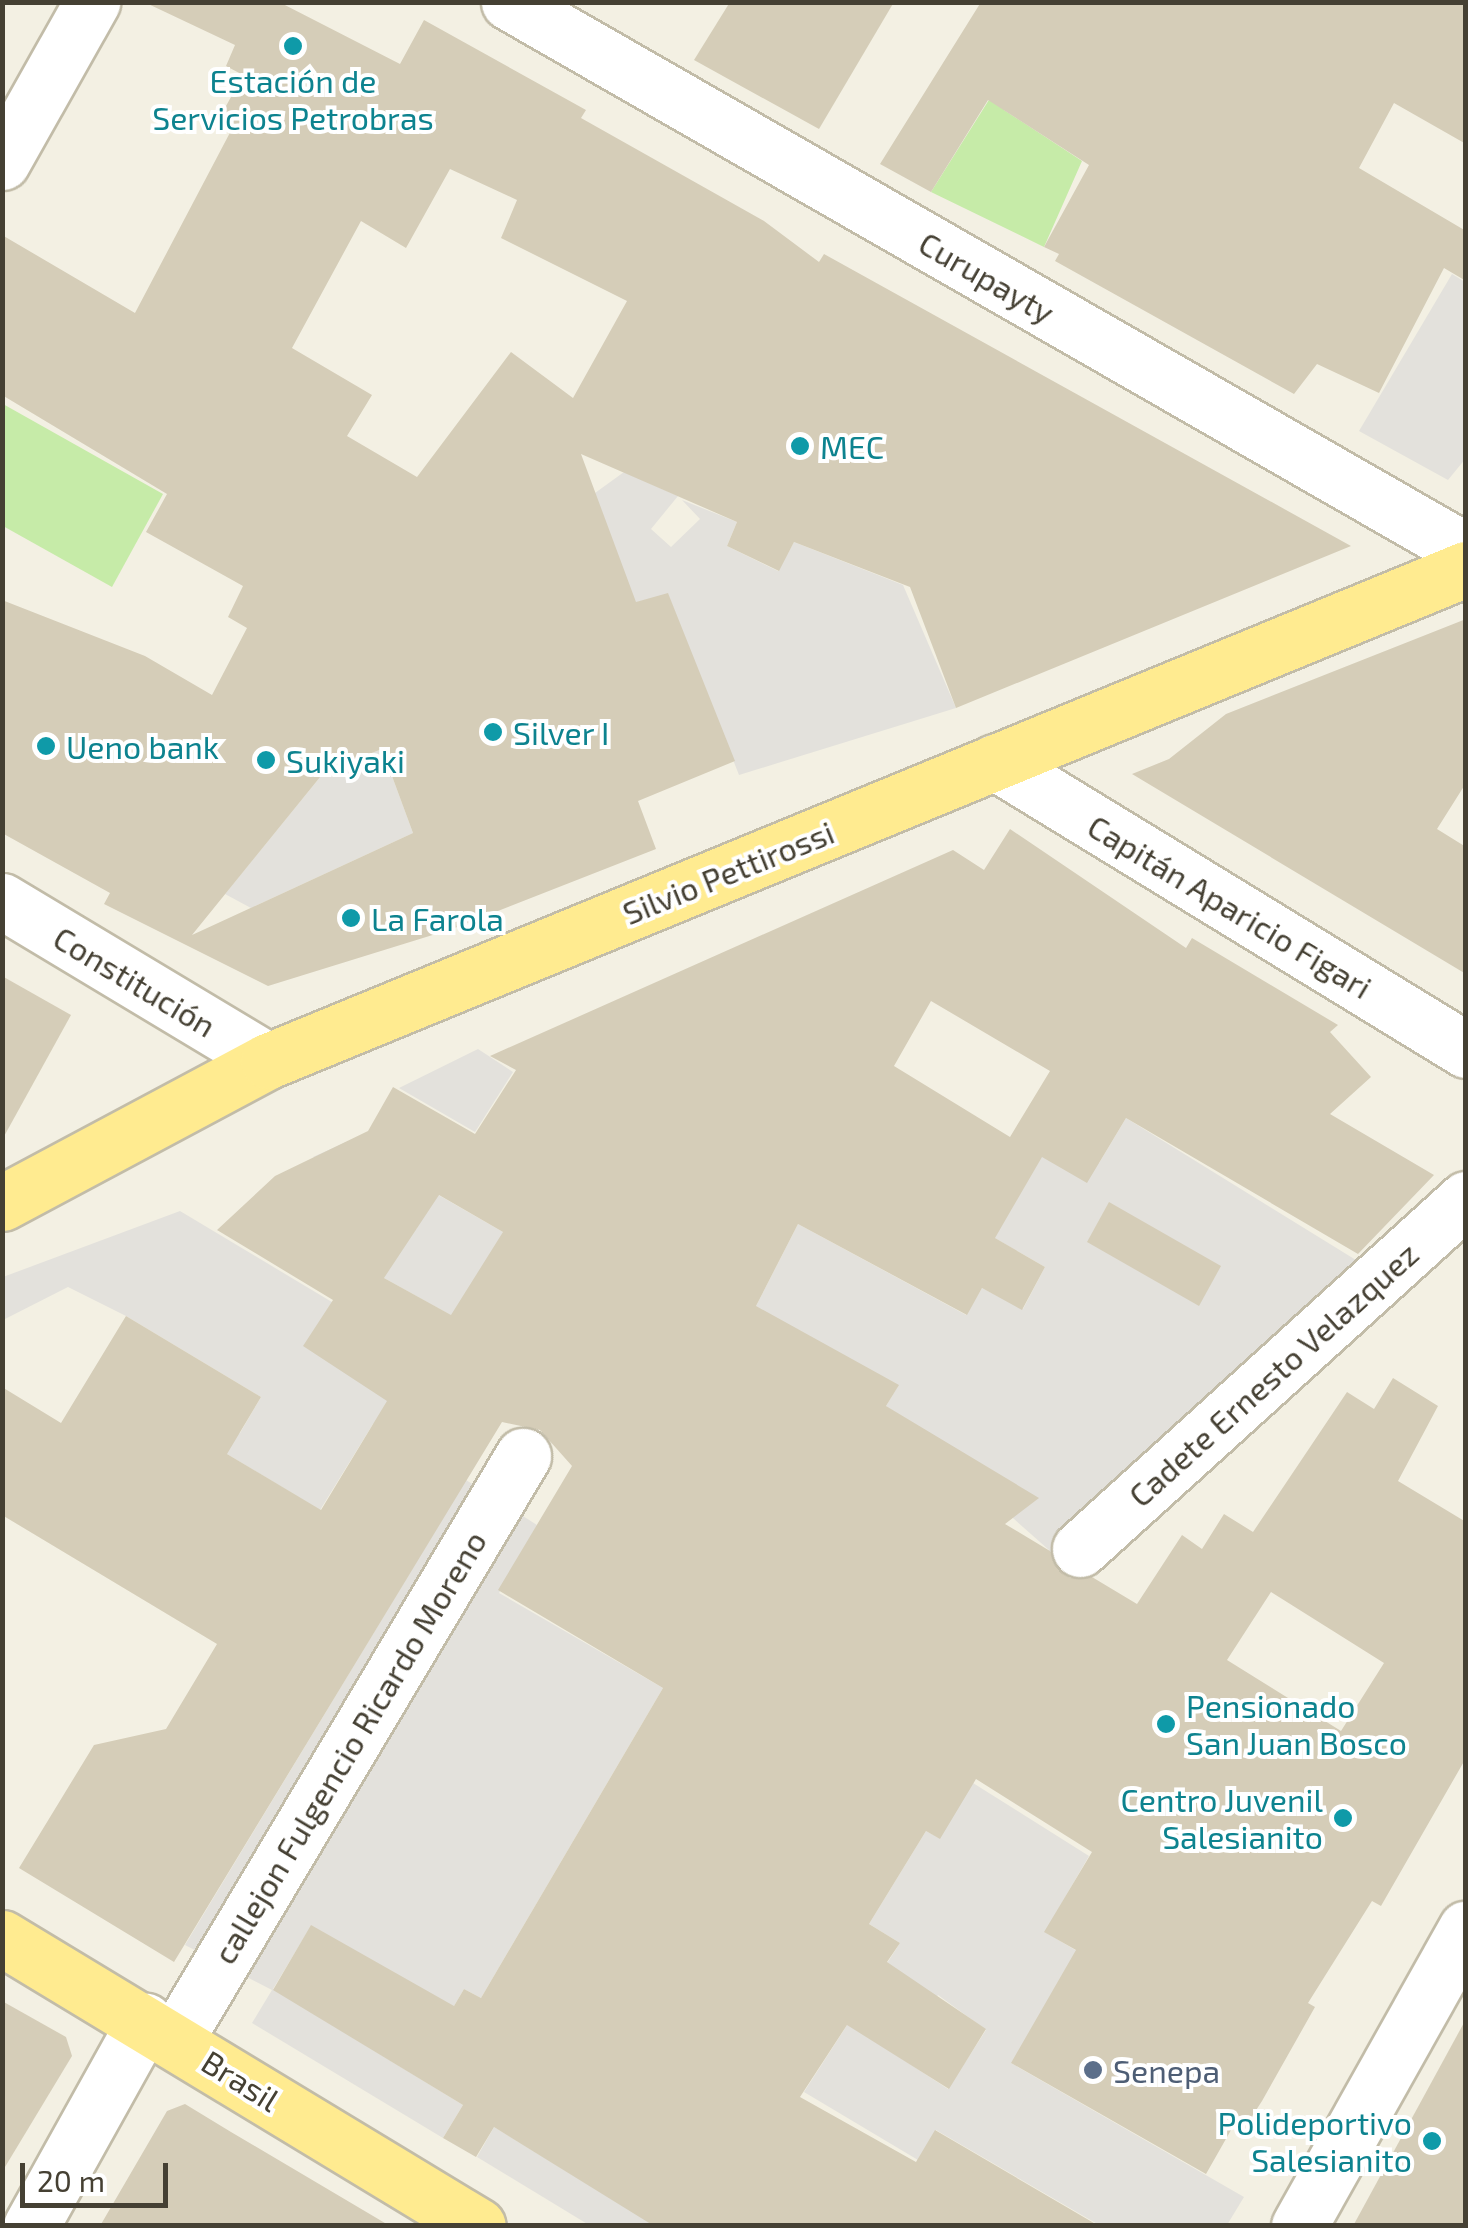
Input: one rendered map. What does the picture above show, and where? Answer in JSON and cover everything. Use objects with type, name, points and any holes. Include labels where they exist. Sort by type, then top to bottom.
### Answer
[{"type":"main road","name":"Silvio Pettirossi","points":[[2,1203],[268,1061],[1466,569]]},
{"type":"main road","name":"Brasil","points":[[2,1938],[160,2030],[478,2226]]},
{"type":"street","points":[[2,162],[92,2]]},
{"type":"street","name":"Curupayty","points":[[509,2],[1466,551]]},
{"type":"street","name":"Capitán Aparicio Figari","points":[[996,762],[1466,1050]]},
{"type":"street","name":"Constitución","points":[[2,902],[268,1061]]},
{"type":"street","name":"Cadete Ernesto Velazquez","points":[[1080,1550],[1466,1199]]},
{"type":"street","name":"callejon Fulgencio Ricardo Moreno","points":[[31,2226],[524,1456]]},
{"type":"street","points":[[1299,2226],[1464,1934]]},
{"type":"green space","points":[[1026,41],[1004,110],[1082,161],[1044,247],[931,192]]},
{"type":"green space","points":[[3,404],[163,494],[112,587],[3,526]]},
{"type":"shaded area","points":[[1452,274],[1465,282],[1466,458],[1448,480],[1359,431]]},
{"type":"shaded area","points":[[624,472],[678,496],[651,529],[671,547],[700,519],[682,500],[737,522],[727,546],[778,571],[794,542],[903,585],[956,708],[739,775],[668,594],[622,606],[595,493]]},
{"type":"shaded area","points":[[382,749],[413,833],[251,908],[225,894],[325,771]]},
{"type":"shaded area","points":[[478,1049],[513,1072],[475,1132],[399,1088]]},
{"type":"shaded area","points":[[1126,1118],[1364,1265],[1050,1561],[1049,1550],[886,1406],[898,1386],[754,1310],[798,1224],[966,1315],[982,1288],[1023,1309],[1045,1267],[993,1237],[1028,1180],[1029,1148],[1099,1163]]},
{"type":"shaded area","points":[[346,1142],[503,1232],[472,1327],[375,1273],[417,1228],[313,1157]]},
{"type":"shaded area","points":[[180,1211],[407,1347],[447,1468],[373,1424],[320,1510],[207,1442],[240,1433],[261,1397],[126,1316],[68,1287],[3,1320],[3,1277]]},
{"type":"shaded area","points":[[466,1480],[537,1525],[499,1593],[663,1688],[481,1998],[464,1989],[437,2035],[311,1926],[273,1989],[463,2105],[443,2138],[252,2023],[272,1990],[185,1945]]},
{"type":"shaded area","points":[[973,1783],[1089,1856],[1045,1932],[1211,2031],[1011,2063],[1244,2197],[1227,2225],[1099,2225],[936,2130],[918,2160],[804,2092],[900,1943],[869,1924],[926,1831],[939,1838]],"holes":[[[938,1995],[986,2030],[948,2089],[899,2057]]]},
{"type":"shaded area","points":[[494,2127],[654,2225],[589,2225],[477,2157]]},
{"type":"building","points":[[144,2],[279,2],[400,64],[424,20],[586,110],[581,118],[764,221],[819,262],[824,254],[1351,546],[956,708],[910,587],[794,542],[779,571],[727,546],[737,522],[581,454],[636,602],[668,593],[735,761],[638,801],[656,849],[452,929],[268,986],[104,904],[110,893],[2,833],[2,600],[145,656],[212,695],[247,628],[228,617],[243,586],[146,532],[167,494],[2,395],[2,235],[135,313],[234,125],[220,117],[243,75],[226,66],[235,45]],"holes":[[[450,169],[517,200],[501,238],[627,301],[573,398],[511,352],[417,477],[347,436],[372,395],[292,348],[361,221],[406,248]],[[382,749],[413,833],[192,935],[325,771]]]},
{"type":"building","points":[[730,2],[894,2],[819,129],[694,60]]},
{"type":"building","points":[[981,2],[1466,2],[1466,144],[1394,103],[1359,168],[1466,231],[1466,281],[1444,268],[1379,393],[1317,364],[1294,394],[1055,261],[1059,254],[1044,247],[1089,165],[988,100],[931,192],[880,164]]},
{"type":"building","points":[[1466,619],[1466,783],[1437,829],[1466,847],[1466,974],[1132,774],[1169,759],[1226,714]]},
{"type":"building","points":[[1010,829],[1186,948],[1192,938],[1338,1025],[1330,1032],[1371,1077],[1330,1114],[1434,1175],[1358,1254],[1126,1118],[1087,1183],[1042,1157],[995,1238],[1045,1267],[1022,1310],[982,1288],[967,1315],[798,1224],[756,1306],[899,1385],[886,1406],[1039,1498],[1005,1524],[1050,1551],[1070,1578],[1092,1577],[1137,1604],[1182,1535],[1202,1549],[1224,1514],[1253,1532],[1347,1392],[1374,1409],[1393,1378],[1438,1406],[1398,1481],[1466,1522],[1466,1758],[1381,1906],[1372,1901],[1308,2003],[1315,2007],[1262,2101],[1249,2121],[1239,2116],[1206,2174],[1011,2063],[1076,1950],[1044,1932],[1092,1852],[976,1779],[940,1839],[926,1831],[869,1924],[900,1943],[887,1962],[986,2029],[949,2089],[847,2025],[800,2097],[916,2162],[935,2130],[1099,2226],[654,2226],[494,2127],[476,2157],[443,2138],[463,2105],[273,1990],[311,1925],[454,2006],[464,1989],[481,1998],[663,1688],[498,1590],[572,1466],[540,1430],[502,1422],[174,1962],[19,1868],[94,1745],[166,1729],[217,1644],[2,1515],[2,1387],[61,1423],[126,1316],[261,1397],[227,1454],[321,1510],[387,1401],[303,1346],[333,1300],[217,1230],[275,1176],[368,1131],[393,1087],[475,1134],[516,1070],[490,1056],[953,850],[984,870]],"holes":[[[931,1001],[1050,1071],[1010,1137],[894,1066]],[[439,1195],[503,1232],[451,1315],[384,1278]],[[1271,1592],[1384,1663],[1341,1731],[1227,1660]]]},
{"type":"building","points":[[2,976],[71,1015],[2,1140]]},
{"type":"building","points":[[1109,1202],[1221,1266],[1199,1306],[1087,1242]]},
{"type":"building","points":[[2,2001],[66,2037],[72,2056],[2,2172]]},
{"type":"building","name":"Polideportivo Salesianito","points":[[1466,2019],[1466,2226],[1353,2226]]},
{"type":"building","points":[[185,2104],[390,2226],[100,2226],[167,2111]]},
{"type":"place","name":"Estación de Servicios Petrobras","points":[[293,46]]},
{"type":"place","name":"MEC","points":[[800,446]]},
{"type":"place","name":"Silver I","points":[[493,732]]},
{"type":"place","name":"Ueno bank","points":[[46,746]]},
{"type":"place","name":"Sukiyaki","points":[[266,760]]},
{"type":"place","name":"La Farola","points":[[351,918]]},
{"type":"place","name":"Pensionado San Juan Bosco","points":[[1166,1724]]},
{"type":"place","name":"Centro Juvenil Salesianito","points":[[1343,1818]]},
{"type":"place","name":"Senepa","points":[[1093,2070]]},
{"type":"place","name":"Polideportivo Salesianito","points":[[1432,2141]]}]
